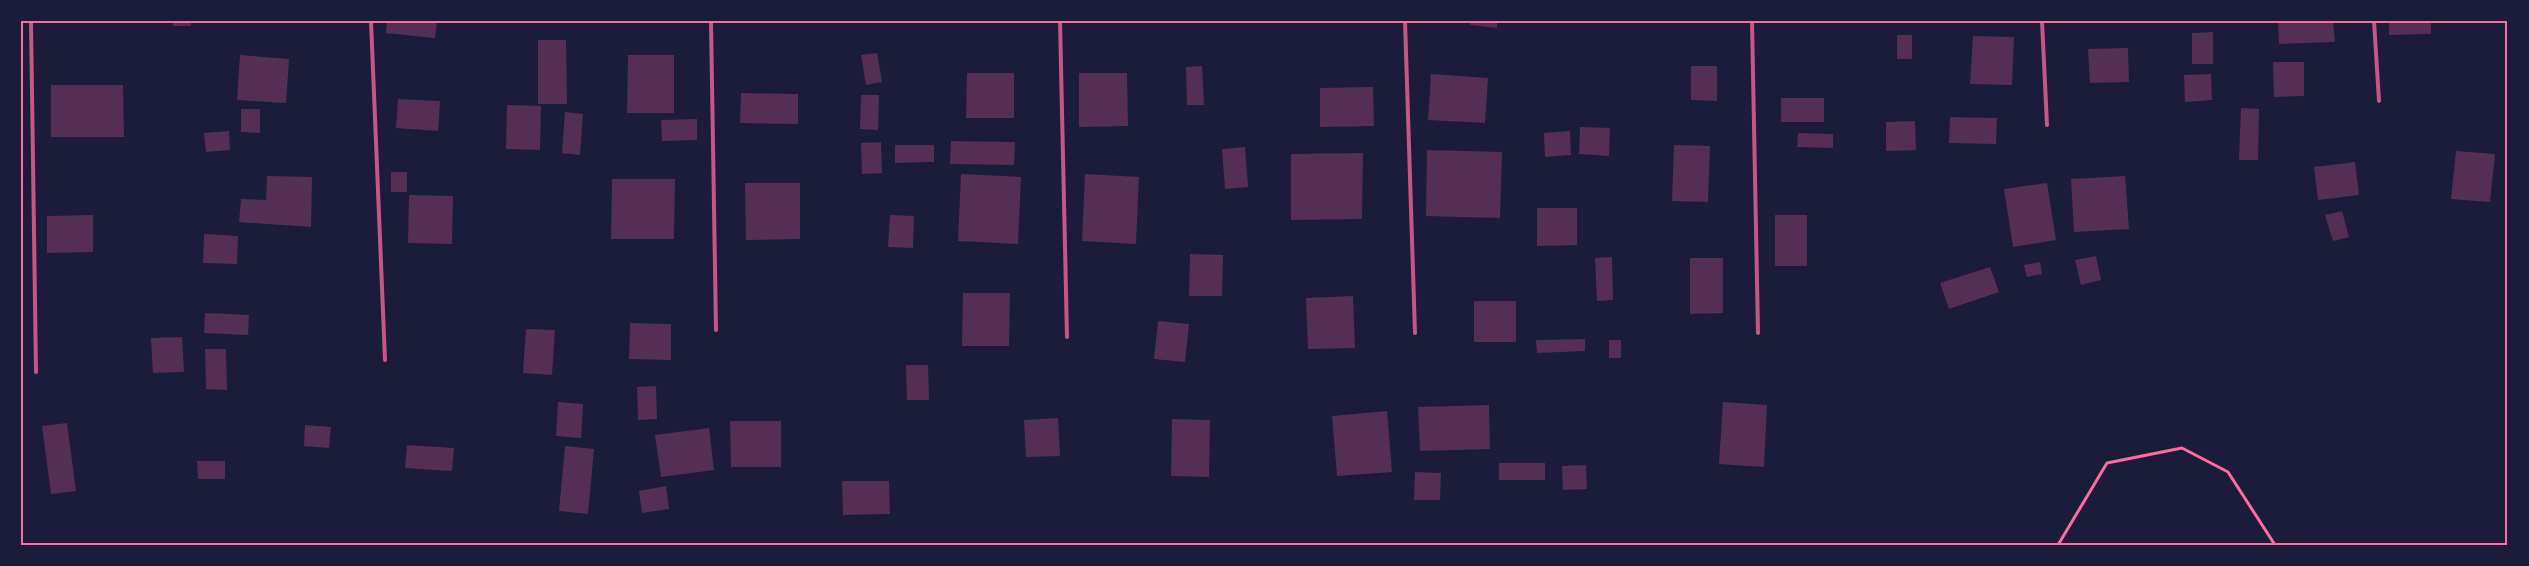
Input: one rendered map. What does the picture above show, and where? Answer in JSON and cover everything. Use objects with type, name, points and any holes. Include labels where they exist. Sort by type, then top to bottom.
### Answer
[{"type":"lane","points":[[31,21],[36,372]]},
{"type":"lane","points":[[371,21],[385,360]]},
{"type":"lane","points":[[711,21],[716,330]]},
{"type":"lane","points":[[1060,21],[1067,337]]},
{"type":"lane","points":[[1405,21],[1415,332]]},
{"type":"lane","points":[[1752,21],[1758,333]]},
{"type":"lane","points":[[2042,21],[2047,125]]},
{"type":"lane","points":[[2374,21],[2379,101]]},
{"type":"path","points":[[2058,545],[2107,463],[2182,448],[2228,472],[2275,545]]},
{"type":"building","points":[[173,21],[191,21],[191,26],[173,26]]},
{"type":"building","points":[[387,21],[437,21],[435,38],[386,33]]},
{"type":"building","points":[[1470,21],[1497,21],[1497,28],[1470,25]]},
{"type":"building","points":[[2278,21],[2333,21],[2335,42],[2279,44]]},
{"type":"building","points":[[2389,21],[2431,21],[2431,34],[2389,35]]},
{"type":"building","points":[[2213,32],[2213,64],[2192,64],[2192,33]]},
{"type":"building","points":[[1897,35],[1912,35],[1912,59],[1897,59]]},
{"type":"building","points":[[1973,36],[2014,37],[2012,85],[1970,84]]},
{"type":"building","points":[[538,40],[566,40],[567,104],[538,104]]},
{"type":"building","points":[[2128,48],[2129,82],[2090,83],[2088,49]]},
{"type":"building","points":[[877,53],[882,82],[866,85],[861,55]]},
{"type":"building","points":[[240,55],[289,59],[286,103],[237,100]]},
{"type":"building","points":[[628,55],[674,55],[674,113],[627,113]]},
{"type":"building","points":[[2273,62],[2304,62],[2304,96],[2274,97]]},
{"type":"building","points":[[1202,66],[1204,105],[1187,105],[1186,67]]},
{"type":"building","points":[[1691,66],[1717,66],[1717,101],[1691,100]]},
{"type":"building","points":[[967,73],[1014,73],[1014,118],[966,118]]},
{"type":"building","points":[[1079,73],[1127,73],[1128,126],[1079,127]]},
{"type":"building","points":[[1431,74],[1488,78],[1485,123],[1428,120]]},
{"type":"building","points":[[2211,74],[2212,100],[2185,102],[2184,75]]},
{"type":"building","points":[[51,85],[123,85],[124,137],[51,137]]},
{"type":"building","points":[[1373,87],[1374,126],[1320,127],[1320,88]]},
{"type":"building","points":[[741,93],[798,94],[798,124],[740,123]]},
{"type":"building","points":[[861,95],[879,95],[878,130],[860,129]]},
{"type":"building","points":[[1781,98],[1824,98],[1824,122],[1781,122]]},
{"type":"building","points":[[398,99],[440,101],[438,131],[396,128]]},
{"type":"building","points":[[507,105],[541,106],[540,150],[506,149]]},
{"type":"building","points":[[2241,108],[2259,109],[2258,160],[2239,160]]},
{"type":"building","points":[[241,109],[260,109],[260,133],[241,132]]},
{"type":"building","points":[[565,112],[583,114],[580,155],[562,153]]},
{"type":"building","points":[[1950,117],[1997,118],[1996,144],[1949,143]]},
{"type":"building","points":[[697,119],[697,140],[662,141],[661,120]]},
{"type":"building","points":[[1915,121],[1916,150],[1886,151],[1886,122]]},
{"type":"building","points":[[1580,127],[1610,128],[1609,156],[1579,154]]},
{"type":"building","points":[[229,131],[230,150],[206,152],[204,133]]},
{"type":"building","points":[[1570,131],[1571,155],[1545,157],[1544,133]]},
{"type":"building","points":[[1798,133],[1833,134],[1833,148],[1797,147]]},
{"type":"building","points":[[951,141],[1015,142],[1014,165],[950,164]]},
{"type":"building","points":[[881,142],[882,173],[862,174],[861,143]]},
{"type":"building","points":[[895,145],[934,145],[934,162],[895,163]]},
{"type":"building","points":[[1674,145],[1710,146],[1708,202],[1672,201]]},
{"type":"building","points":[[1245,147],[1248,187],[1225,189],[1222,149]]},
{"type":"building","points":[[1427,150],[1502,152],[1500,218],[1426,216]]},
{"type":"building","points":[[2456,151],[2495,154],[2490,202],[2451,199]]},
{"type":"building","points":[[1363,153],[1362,219],[1291,220],[1291,154]]},
{"type":"building","points":[[2355,162],[2359,195],[2318,200],[2314,167]]},
{"type":"building","points":[[391,172],[407,172],[407,192],[391,192]]},
{"type":"building","points":[[961,174],[1021,177],[1018,244],[958,241]]},
{"type":"building","points":[[1085,174],[1139,177],[1136,244],[1082,241]]},
{"type":"building","points":[[267,176],[312,177],[311,227],[239,222],[241,199],[266,200]]},
{"type":"building","points":[[2125,176],[2129,229],[2074,232],[2071,179]]},
{"type":"building","points":[[612,179],[675,179],[674,239],[611,239]]},
{"type":"building","points":[[745,183],[800,183],[800,239],[746,240]]},
{"type":"building","points":[[2047,183],[2056,240],[2013,247],[2004,189]]},
{"type":"building","points":[[409,195],[453,196],[452,244],[408,243]]},
{"type":"building","points":[[1537,208],[1577,208],[1577,245],[1537,246]]},
{"type":"building","points":[[2342,211],[2349,237],[2333,241],[2325,215]]},
{"type":"building","points":[[93,215],[93,252],[47,253],[47,216]]},
{"type":"building","points":[[890,215],[914,216],[913,248],[888,247]]},
{"type":"building","points":[[1775,215],[1807,215],[1807,266],[1775,266]]},
{"type":"building","points":[[204,234],[238,236],[237,264],[203,263]]},
{"type":"building","points":[[1190,254],[1223,255],[1222,296],[1189,296]]},
{"type":"building","points":[[2096,256],[2101,280],[2081,285],[2075,260]]},
{"type":"building","points":[[1612,257],[1613,300],[1597,301],[1595,258]]},
{"type":"building","points":[[1690,258],[1723,258],[1723,313],[1690,314]]},
{"type":"building","points":[[2040,262],[2042,274],[2027,277],[2024,265]]},
{"type":"building","points":[[1990,267],[1999,292],[1949,309],[1940,283]]},
{"type":"building","points":[[963,293],[1010,293],[1009,346],[962,346]]},
{"type":"building","points":[[1353,296],[1355,348],[1308,349],[1306,298]]},
{"type":"building","points":[[1474,301],[1516,301],[1516,342],[1474,342]]},
{"type":"building","points":[[205,313],[249,315],[248,335],[204,333]]},
{"type":"building","points":[[1158,321],[1189,324],[1185,362],[1154,359]]},
{"type":"building","points":[[630,323],[671,324],[671,360],[629,359]]},
{"type":"building","points":[[526,329],[555,330],[552,375],[523,373]]},
{"type":"building","points":[[182,337],[184,372],[153,373],[151,338]]},
{"type":"building","points":[[1585,339],[1585,351],[1537,353],[1536,340]]},
{"type":"building","points":[[1609,340],[1621,340],[1621,358],[1609,358]]},
{"type":"building","points":[[205,349],[226,349],[227,390],[206,389]]},
{"type":"building","points":[[906,365],[928,365],[929,400],[907,400]]},
{"type":"building","points":[[656,386],[657,419],[638,420],[637,387]]},
{"type":"building","points":[[558,402],[583,404],[581,438],[556,436]]},
{"type":"building","points":[[1723,402],[1767,405],[1764,467],[1719,464]]},
{"type":"building","points":[[1489,405],[1490,449],[1420,451],[1418,407]]},
{"type":"building","points":[[1387,411],[1392,472],[1337,476],[1332,416]]},
{"type":"building","points":[[1058,418],[1060,456],[1026,457],[1024,420]]},
{"type":"building","points":[[1172,419],[1210,420],[1209,477],[1171,476]]},
{"type":"building","points":[[730,421],[781,421],[781,467],[731,467]]},
{"type":"building","points":[[67,423],[76,491],[51,494],[42,426]]},
{"type":"building","points":[[305,425],[331,427],[329,448],[304,446]]},
{"type":"building","points":[[709,428],[714,470],[661,477],[655,435]]},
{"type":"building","points":[[407,445],[454,448],[452,471],[405,468]]},
{"type":"building","points":[[565,446],[594,449],[588,514],[559,511]]},
{"type":"building","points":[[197,461],[225,461],[225,479],[198,479]]},
{"type":"building","points":[[1499,463],[1545,463],[1545,480],[1499,480]]},
{"type":"building","points":[[1586,465],[1587,489],[1563,490],[1562,466]]},
{"type":"building","points":[[1415,472],[1441,473],[1440,500],[1414,500]]},
{"type":"building","points":[[842,481],[889,481],[890,514],[843,515]]},
{"type":"building","points":[[666,486],[669,509],[642,513],[639,491]]}]
